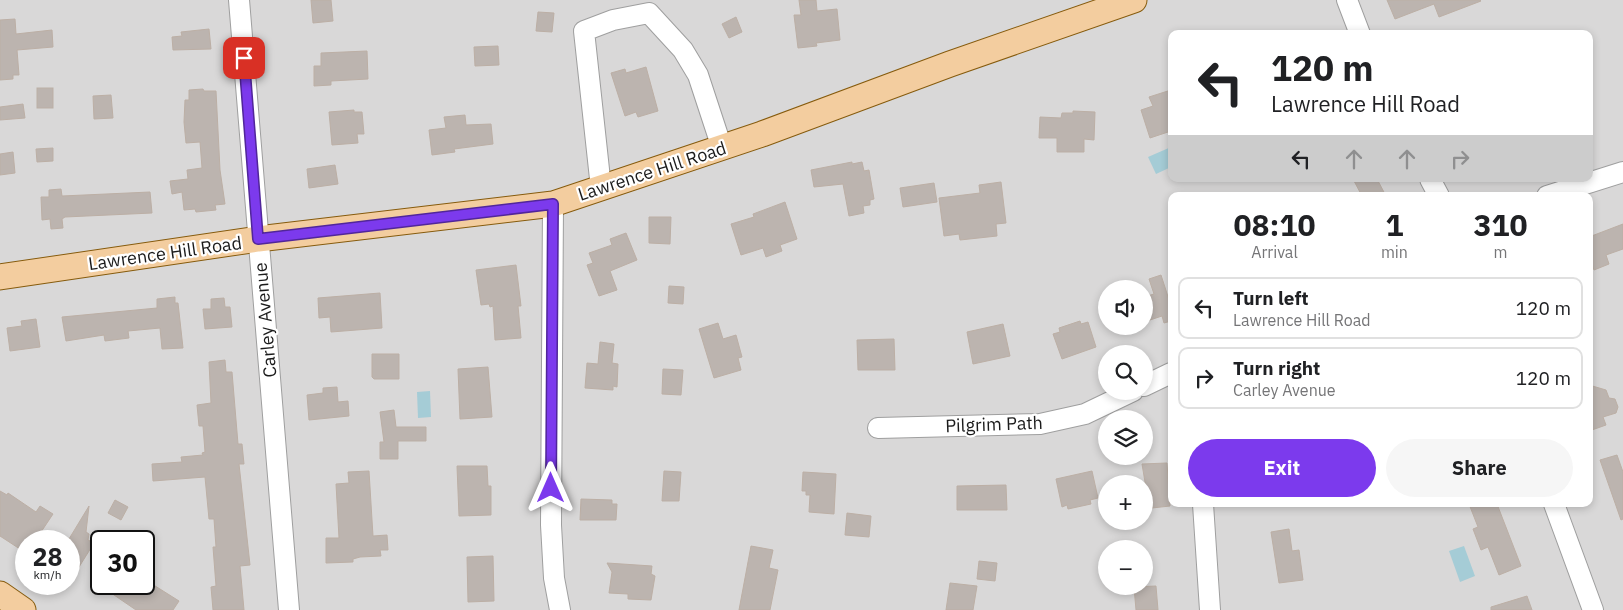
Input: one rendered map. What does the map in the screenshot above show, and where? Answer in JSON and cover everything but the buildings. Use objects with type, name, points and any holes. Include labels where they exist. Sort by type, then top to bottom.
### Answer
[{"type":"main road","name":"Lawrence Hill Road","points":[[0,277],[258,239],[553,204],[722,148],[950,64],[1134,0]]},
{"type":"main road","points":[[0,594],[23,610]]},
{"type":"street","name":"Carley Avenue","points":[[239,0],[290,610]]},
{"type":"street","points":[[1347,0],[1358,30]]},
{"type":"street","points":[[601,188],[584,31],[613,20],[649,13],[683,50],[698,75],[722,148]]},
{"type":"street","points":[[1593,181],[1623,172]]},
{"type":"street","points":[[1559,192],[1591,182]]},
{"type":"street","points":[[553,204],[551,525],[554,578],[560,610]]},
{"type":"street","points":[[1153,382],[1168,374]]},
{"type":"street","name":"Pilgrim Path","points":[[878,428],[1040,424],[1085,414],[1114,400]]},
{"type":"street","points":[[1203,507],[1210,610]]},
{"type":"street","points":[[1555,507],[1593,610]]},
{"type":"shaded area","points":[[0,0],[1623,0],[1623,610],[0,610]]},
{"type":"water","points":[[1168,148],[1168,168],[1156,174],[1148,157]]},
{"type":"water","points":[[430,391],[431,417],[418,418],[417,392]]},
{"type":"water","points":[[1464,546],[1475,576],[1460,582],[1449,551]]},
{"type":"route","points":[[244,58],[258,239],[553,204],[551,488]]}]
